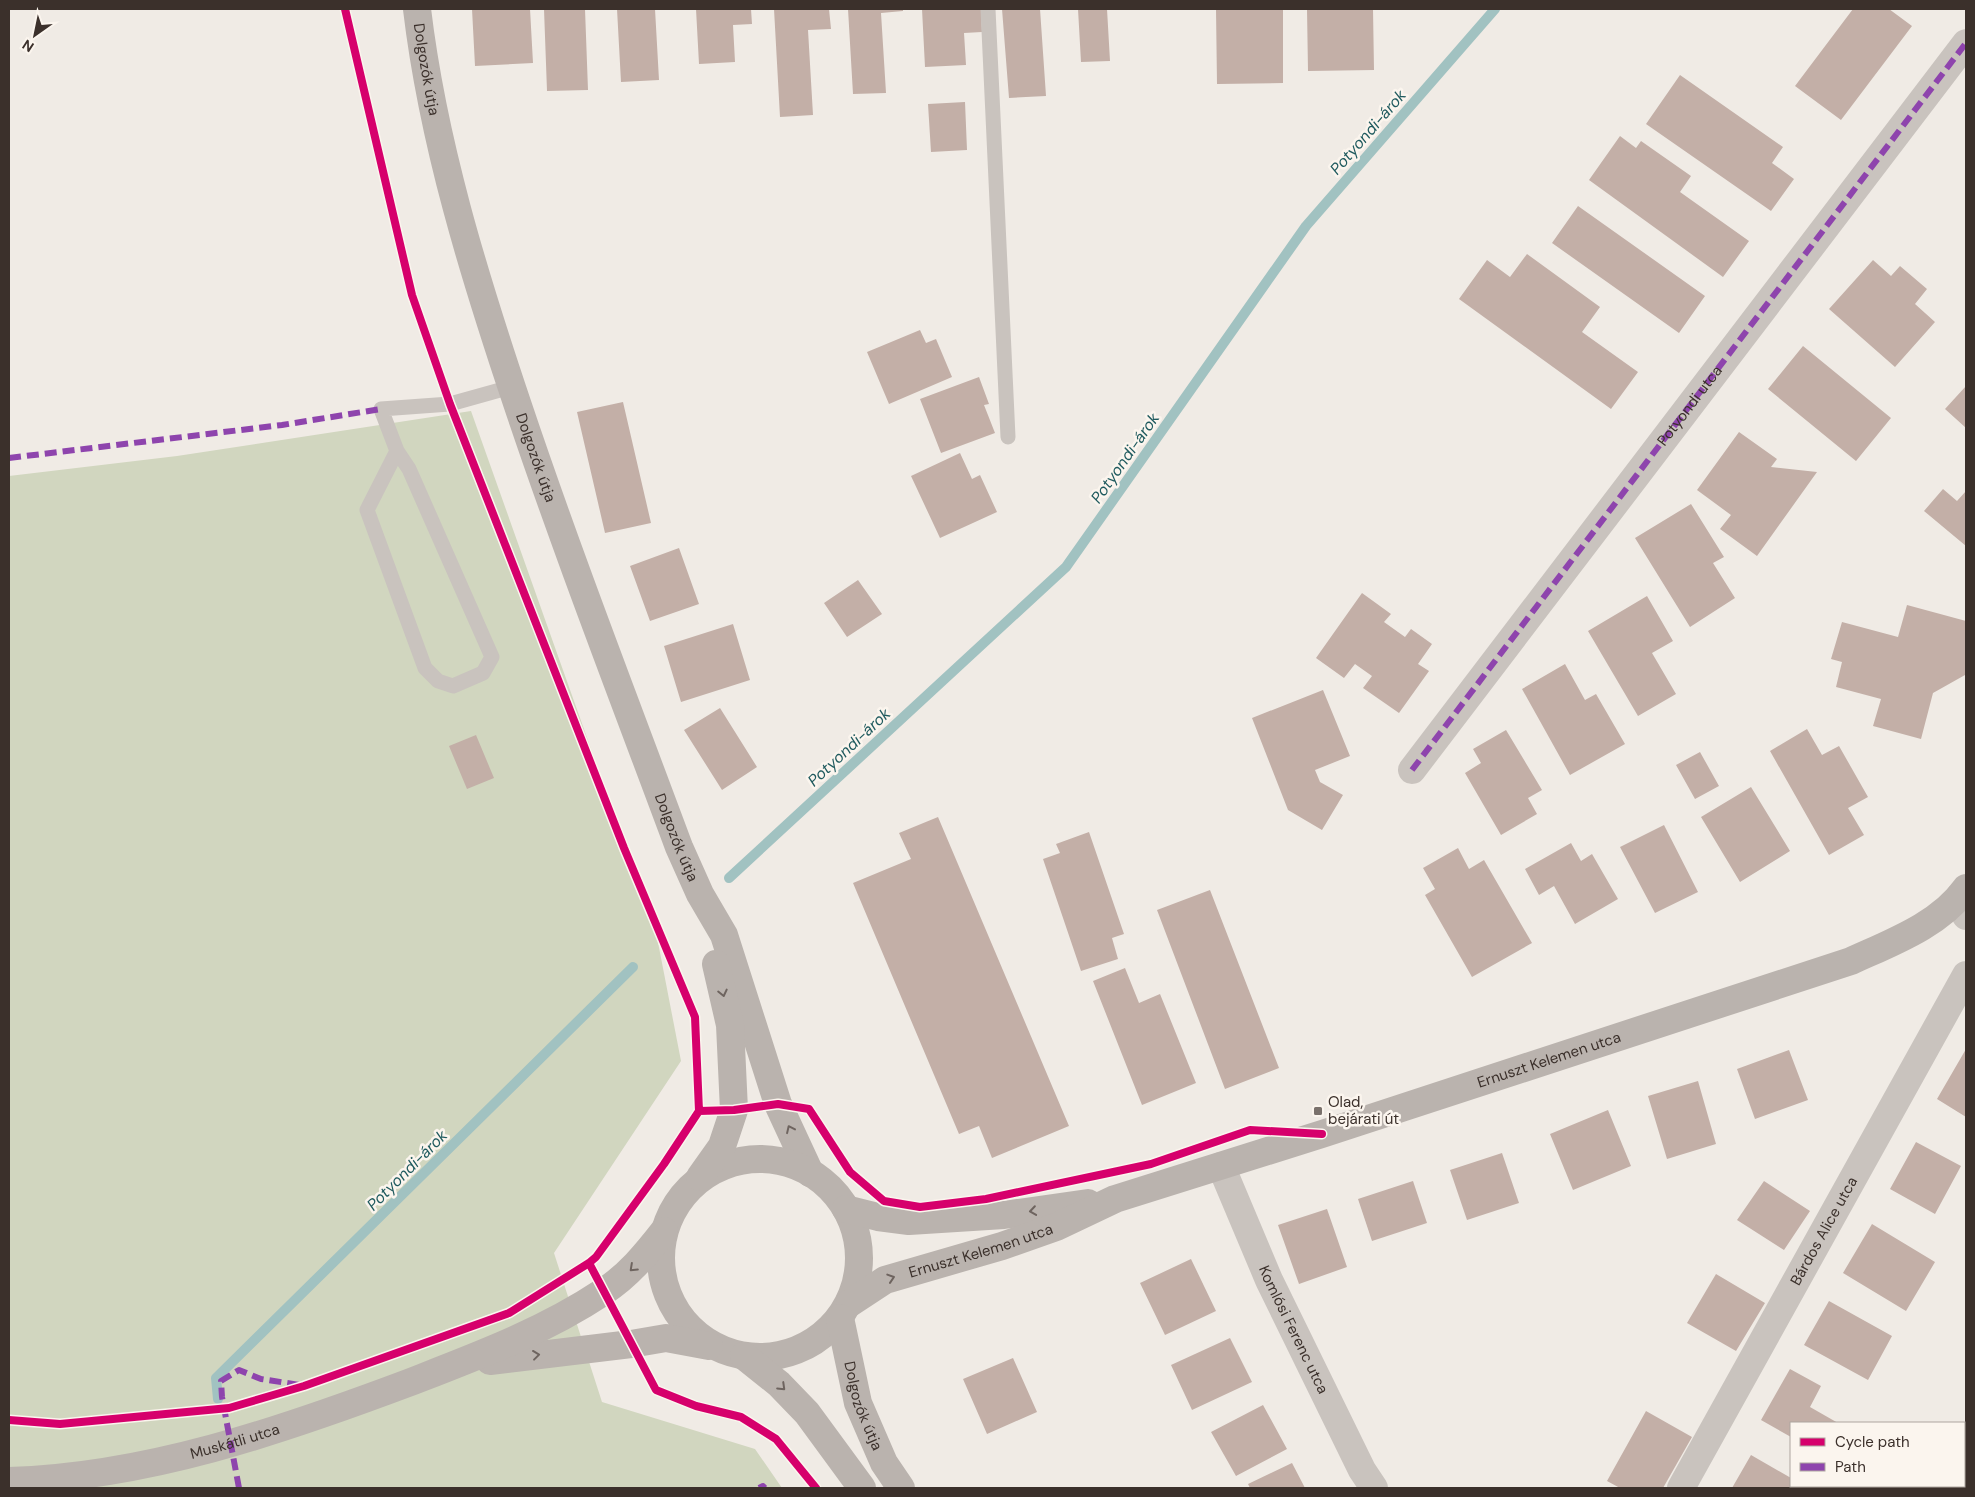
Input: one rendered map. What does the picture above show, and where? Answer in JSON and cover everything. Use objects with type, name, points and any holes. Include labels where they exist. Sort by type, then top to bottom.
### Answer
[{"type":"main road","name":"Dolgozók útja","points":[[418,9],[423,56],[460,225],[487,314],[549,499],[676,838],[700,894],[724,935],[778,1104],[810,1173]]},
{"type":"main road","name":"Dolgozók útja","points":[[696,1183],[722,1146],[734,1110],[730,1025],[700,894]]},
{"type":"main road","name":"Ernuszt Kelemen utca","points":[[744,1356],[762,1358],[780,1356],[798,1351],[814,1343],[845,1311],[885,1280],[1002,1246],[1056,1227],[1116,1199],[1851,961],[1900,938],[1964,900]]},
{"type":"main road","points":[[845,1311],[856,1285],[860,1265],[859,1245],[855,1226],[831,1188],[810,1173],[795,1165],[778,1160],[743,1160],[726,1165],[710,1173],[696,1183],[682,1197],[664,1231],[661,1248],[661,1264],[669,1298],[687,1326],[700,1337],[714,1346],[744,1356],[779,1384],[807,1413],[862,1488]]},
{"type":"main road","name":"Ernuszt Kelemen utca","points":[[846,1209],[878,1217],[909,1221],[1004,1215],[1116,1199]]},
{"type":"main road","name":"Muskátli utca","points":[[9,1481],[37,1480],[118,1470],[208,1450],[336,1410],[535,1332],[604,1292],[635,1267],[664,1231]]},
{"type":"main road","name":"Dolgozók útja","points":[[845,1311],[858,1403],[884,1463],[901,1488]]},
{"type":"main road","name":"Muskátli utca","points":[[453,1365],[631,1344],[666,1338],[714,1346]]},
{"type":"street","name":"Potyondi utca","points":[[1412,770],[1966,43]]},
{"type":"street","name":"Bárdos Alice utca","points":[[1681,1488],[1966,975]]},
{"type":"street","name":"Komlósi Ferenc utca","points":[[1220,1166],[1269,1280],[1362,1470],[1374,1488]]},
{"type":"lane","points":[[988,9],[1008,437]]},
{"type":"lane","points":[[397,450],[367,510],[426,668],[438,681],[453,686],[482,673],[492,657],[409,469],[397,450],[381,409],[450,404],[512,387]]},
{"type":"green space","points":[[471,411],[656,932],[681,1061],[554,1253],[602,1402],[755,1449],[782,1488],[9,1488],[9,476],[177,456]]},
{"type":"building","points":[[472,9],[530,9],[533,63],[475,66]]},
{"type":"building","points":[[544,9],[585,9],[588,90],[547,91]]},
{"type":"building","points":[[617,9],[655,9],[659,80],[621,82]]},
{"type":"building","points":[[696,9],[751,9],[752,24],[733,25],[735,62],[699,64]]},
{"type":"building","points":[[774,9],[829,9],[831,29],[808,30],[813,115],[780,117]]},
{"type":"building","points":[[848,9],[903,9],[903,11],[881,13],[886,93],[853,94]]},
{"type":"building","points":[[922,9],[981,9],[982,32],[964,33],[966,65],[925,67]]},
{"type":"building","points":[[1002,9],[1040,9],[1046,96],[1009,98]]},
{"type":"building","points":[[1078,9],[1107,9],[1110,61],[1081,62]]},
{"type":"building","points":[[1216,9],[1283,9],[1283,83],[1217,84]]},
{"type":"building","points":[[1307,9],[1373,9],[1374,70],[1308,71]]},
{"type":"building","points":[[1853,9],[1889,9],[1912,26],[1841,120],[1795,86]]},
{"type":"building","points":[[1680,75],[1783,147],[1772,163],[1794,179],[1771,211],[1646,124]]},
{"type":"building","points":[[965,102],[967,150],[931,152],[928,104]]},
{"type":"building","points":[[1620,136],[1636,148],[1641,141],[1691,176],[1680,192],[1749,241],[1723,277],[1589,180]]},
{"type":"building","points":[[1578,206],[1705,296],[1679,333],[1552,243]]},
{"type":"building","points":[[1527,254],[1600,307],[1582,332],[1638,372],[1611,409],[1459,299],[1487,260],[1510,277]]},
{"type":"building","points":[[1873,260],[1891,276],[1900,266],[1927,289],[1915,304],[1935,322],[1895,367],[1829,309]]},
{"type":"building","points":[[920,330],[926,343],[936,339],[952,377],[889,404],[867,352]]},
{"type":"building","points":[[1803,346],[1891,418],[1856,461],[1768,389]]},
{"type":"building","points":[[979,377],[989,404],[984,405],[995,433],[941,453],[920,399]]},
{"type":"building","points":[[1966,386],[1966,428],[1945,409]]},
{"type":"building","points":[[623,402],[651,523],[605,533],[577,412]]},
{"type":"building","points":[[1739,432],[1777,459],[1771,467],[1817,472],[1757,556],[1720,529],[1731,515],[1697,490]]},
{"type":"building","points":[[960,453],[972,479],[980,475],[997,512],[940,538],[911,476]]},
{"type":"building","points":[[1943,489],[1957,501],[1966,491],[1966,546],[1924,511]]},
{"type":"building","points":[[1691,504],[1724,557],[1713,563],[1735,598],[1690,627],[1635,538]]},
{"type":"building","points":[[679,548],[699,604],[650,621],[630,566]]},
{"type":"building","points":[[858,580],[882,614],[847,637],[824,603]]},
{"type":"building","points":[[1362,593],[1391,614],[1384,622],[1405,637],[1411,629],[1432,644],[1418,664],[1429,671],[1399,713],[1363,688],[1372,676],[1355,664],[1344,678],[1316,658]]},
{"type":"building","points":[[1647,596],[1673,641],[1652,653],[1676,694],[1638,716],[1588,631]]},
{"type":"building","points":[[1907,605],[1966,621],[1965,675],[1933,693],[1921,739],[1873,726],[1881,699],[1836,687],[1842,662],[1831,659],[1842,622],[1898,637]]},
{"type":"building","points":[[733,624],[750,680],[681,702],[664,646]]},
{"type":"building","points":[[1565,664],[1585,700],[1596,694],[1625,744],[1570,775],[1522,689]]},
{"type":"building","points":[[1323,690],[1350,756],[1315,770],[1320,782],[1343,795],[1322,830],[1288,810],[1252,718]]},
{"type":"building","points":[[720,708],[757,767],[722,790],[684,730]]},
{"type":"building","points":[[1807,729],[1822,755],[1839,746],[1868,797],[1848,808],[1864,835],[1829,855],[1770,751]]},
{"type":"building","points":[[1506,730],[1542,790],[1528,798],[1537,814],[1501,835],[1465,773],[1481,763],[1473,749]]},
{"type":"building","points":[[476,735],[494,778],[467,789],[449,746]]},
{"type":"building","points":[[1700,752],[1719,786],[1695,799],[1676,765]]},
{"type":"building","points":[[1751,787],[1790,851],[1740,882],[1701,817]]},
{"type":"building","points":[[938,817],[1069,1126],[992,1158],[979,1126],[959,1134],[853,883],[911,859],[899,833]]},
{"type":"building","points":[[1664,825],[1698,892],[1655,913],[1620,847]]},
{"type":"building","points":[[1089,832],[1124,934],[1112,938],[1118,959],[1081,971],[1043,859],[1060,853],[1056,844]]},
{"type":"building","points":[[1571,843],[1581,861],[1592,854],[1618,899],[1575,924],[1554,886],[1539,895],[1525,869]]},
{"type":"building","points":[[1458,848],[1469,869],[1484,860],[1532,943],[1472,977],[1425,895],[1435,889],[1423,868]]},
{"type":"building","points":[[1210,890],[1279,1068],[1225,1089],[1157,910]]},
{"type":"building","points":[[1125,968],[1139,1003],[1160,994],[1196,1083],[1142,1105],[1093,981]]},
{"type":"building","points":[[1966,1049],[1966,1117],[1937,1099]]},
{"type":"building","points":[[1789,1050],[1808,1100],[1755,1119],[1737,1069]]},
{"type":"building","points":[[1698,1081],[1716,1144],[1667,1159],[1648,1096]]},
{"type":"building","points":[[1608,1110],[1631,1166],[1573,1190],[1550,1134]]},
{"type":"building","points":[[1916,1142],[1961,1166],[1935,1214],[1890,1189]]},
{"type":"building","points":[[1502,1153],[1519,1203],[1467,1220],[1450,1170]]},
{"type":"building","points":[[1413,1181],[1427,1223],[1372,1241],[1358,1199]]},
{"type":"building","points":[[1764,1181],[1810,1211],[1784,1250],[1737,1220]]},
{"type":"building","points":[[1327,1209],[1347,1267],[1299,1284],[1278,1225]]},
{"type":"building","points":[[1872,1224],[1935,1262],[1906,1311],[1843,1273]]},
{"type":"building","points":[[1191,1259],[1216,1311],[1165,1335],[1140,1283]]},
{"type":"building","points":[[1716,1274],[1765,1303],[1736,1351],[1687,1323]]},
{"type":"building","points":[[1829,1301],[1892,1336],[1868,1380],[1804,1345]]},
{"type":"building","points":[[1230,1338],[1252,1382],[1192,1410],[1171,1365]]},
{"type":"building","points":[[1013,1358],[1037,1412],[987,1434],[963,1379]]},
{"type":"building","points":[[1790,1369],[1821,1386],[1810,1407],[1836,1422],[1790,1422],[1790,1436],[1761,1420]]},
{"type":"building","points":[[1263,1405],[1287,1449],[1236,1476],[1211,1432]]},
{"type":"building","points":[[1646,1411],[1692,1437],[1663,1488],[1620,1488],[1607,1481]]},
{"type":"building","points":[[1751,1455],[1790,1477],[1790,1487],[1800,1487],[1800,1488],[1732,1488]]},
{"type":"building","points":[[1292,1463],[1305,1488],[1250,1488],[1248,1484]]},
{"type":"waterway","name":"Potyondi-árok","points":[[729,878],[1066,567],[1306,226],[1495,9]]},
{"type":"waterway","name":"Potyondi-árok","points":[[218,1399],[216,1378],[633,967]]},
{"type":"marked path","points":[[1412,770],[1966,43]]},
{"type":"marked path","points":[[9,458],[282,425],[381,409]]},
{"type":"marked path","points":[[239,1488],[222,1397],[221,1381],[239,1370],[261,1379],[300,1385]]},
{"type":"marked path","points":[[759,1488],[763,1486],[765,1488]]},
{"type":"cycle path","points":[[9,1420],[60,1424],[229,1408],[304,1386],[509,1313],[596,1257],[664,1164],[699,1111],[695,1017],[624,848],[450,404],[412,295],[345,9]]},
{"type":"cycle path","points":[[699,1111],[734,1110],[778,1104],[809,1109],[850,1172],[884,1201],[920,1207],[986,1199],[1151,1164],[1250,1130],[1322,1134]]},
{"type":"cycle path","points":[[589,1263],[656,1390],[696,1406],[741,1417],[776,1439],[816,1488]]},
{"type":"place","name":"Olad, bejárati út","points":[[1318,1111]]}]
